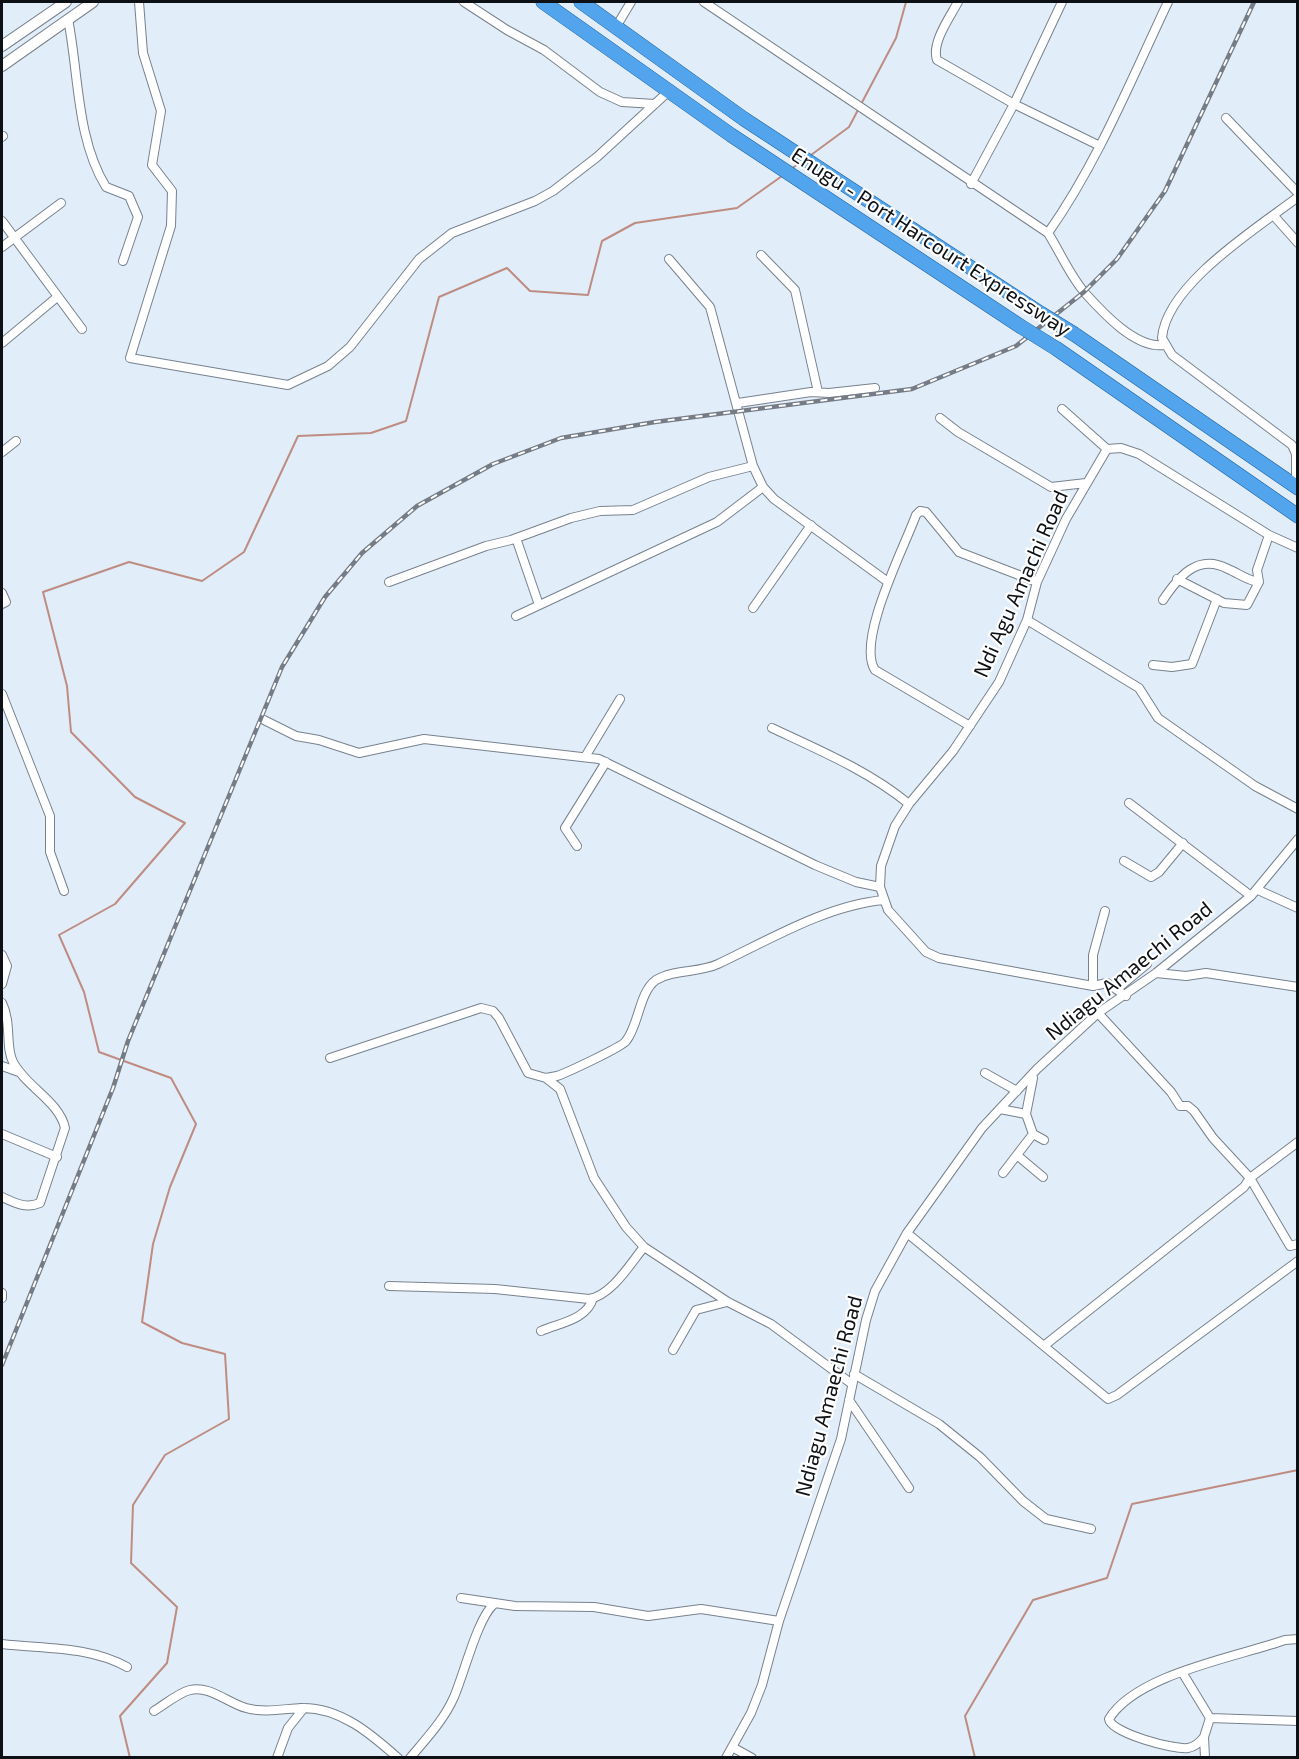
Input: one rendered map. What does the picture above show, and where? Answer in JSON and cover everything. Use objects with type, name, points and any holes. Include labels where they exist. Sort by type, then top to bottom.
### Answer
[{"type":"highway","name":"Enugu - Port Harcourt Expressway","points":[[543,2],[731,135],[1057,349],[1298,516]]},
{"type":"highway","points":[[580,2],[596,6],[616,27],[744,119],[1074,334],[1297,487]]},
{"type":"street","points":[[63,3],[2,47],[5,63],[93,2]]},
{"type":"street","points":[[139,2],[143,53],[161,111],[152,165],[172,191],[171,226],[130,358],[288,385],[328,366],[350,346],[419,259],[452,232],[535,201],[553,191],[597,157],[669,90]]},
{"type":"street","points":[[464,2],[507,30],[544,50],[600,92],[622,102],[655,104]]},
{"type":"street","points":[[616,27],[631,2]]},
{"type":"street","points":[[704,2],[971,184],[1048,233],[1084,292],[1129,335],[1143,344],[1164,345]]},
{"type":"street","points":[[958,2],[937,45],[935,53],[937,60],[1014,104],[1100,147]]},
{"type":"street","points":[[971,184],[1014,104],[1062,2]]},
{"type":"street","points":[[1048,233],[1069,203],[1100,147],[1168,2]]},
{"type":"street","points":[[68,19],[76,57],[80,104],[93,159],[106,187],[129,196],[138,217],[123,261]]},
{"type":"street","points":[[1226,118],[1298,195],[1210,266],[1176,299],[1163,325],[1164,345],[1172,355],[1292,445],[1296,454],[1297,487]]},
{"type":"street","points":[[2,247],[61,203]]},
{"type":"street","points":[[1274,216],[1298,243]]},
{"type":"street","points":[[2,221],[56,297],[82,329]]},
{"type":"street","points":[[761,255],[795,290],[818,392]]},
{"type":"street","points":[[669,259],[710,307],[738,402],[753,466],[763,487],[774,500],[888,582]]},
{"type":"street","points":[[2,343],[56,297]]},
{"type":"street","points":[[738,402],[818,392],[830,393],[875,388]]},
{"type":"street","points":[[1062,409],[1107,449],[1121,448],[1139,454],[1269,535],[1298,548]]},
{"type":"street","points":[[940,418],[958,432],[1051,487],[1086,483]]},
{"type":"street","points":[[2,452],[16,441]]},
{"type":"street","name":"Ndi Agu Amachi Road","points":[[1107,449],[1066,519],[1037,582],[1027,620],[999,682],[953,751],[909,804],[892,836],[879,876],[884,900],[899,925],[916,939],[926,952],[939,958],[1093,986],[1107,983],[1117,989]]},
{"type":"street","points":[[390,582],[486,546],[572,518],[600,511],[633,510],[709,477],[753,466]]},
{"type":"street","points":[[516,616],[717,522],[763,487]]},
{"type":"street","points":[[970,726],[875,670],[871,663],[870,642],[888,582],[916,515],[920,511],[926,512],[959,552],[1037,582]]},
{"type":"street","points":[[753,608],[811,525]]},
{"type":"street","points":[[1177,579],[1216,599],[1247,605],[1258,582],[1257,570],[1269,535]]},
{"type":"street","points":[[516,538],[539,605]]},
{"type":"street","points":[[1164,600],[1177,579],[1197,565],[1217,564],[1258,582]]},
{"type":"street","points":[[2,593],[6,602],[2,604]]},
{"type":"street","points":[[1152,665],[1172,667],[1192,664],[1216,599]]},
{"type":"street","points":[[1027,620],[1139,688],[1158,718],[1255,786],[1298,809]]},
{"type":"street","points":[[2,694],[50,816],[50,852],[64,891]]},
{"type":"street","points":[[585,757],[620,699]]},
{"type":"street","points":[[264,720],[296,736],[319,740],[359,753],[424,739],[585,757],[606,762],[815,865],[856,882],[880,887]]},
{"type":"street","points":[[772,729],[845,763],[891,789],[909,804]]},
{"type":"street","points":[[577,846],[565,828],[606,762]]},
{"type":"street","points":[[1129,803],[1255,893],[1298,908]]},
{"type":"street","name":"Ndiagu Amaechi Road","points":[[726,1758],[751,1713],[762,1685],[779,1621],[840,1439],[875,1291],[907,1233],[982,1128],[1037,1070],[1098,1013],[1126,996],[1255,893],[1298,839]]},
{"type":"street","points":[[1124,861],[1151,877],[1159,872],[1183,843]]},
{"type":"street","points":[[546,1078],[563,1074],[624,1044],[636,1023],[647,992],[657,980],[717,965],[773,935],[853,904],[884,900]]},
{"type":"street","points":[[1093,986],[1093,955],[1105,911]]},
{"type":"street","points":[[2,955],[7,966],[2,984]]},
{"type":"street","points":[[1126,996],[1117,989],[1147,964]]},
{"type":"street","points":[[1156,973],[1186,976],[1213,974],[1298,987]]},
{"type":"street","points":[[2,1003],[8,1014],[11,1059],[19,1072],[63,1117],[65,1128],[40,1203],[32,1206],[21,1205],[2,1197]]},
{"type":"street","points":[[330,1059],[482,1008],[493,1011],[528,1072],[546,1078],[560,1089],[594,1178],[626,1227],[644,1247],[728,1302],[771,1324],[852,1384]]},
{"type":"street","points":[[1098,1013],[1171,1092],[1178,1103],[1194,1111],[1213,1138],[1250,1178],[1290,1246],[1298,1244]]},
{"type":"street","points":[[2,1066],[19,1072]]},
{"type":"street","points":[[1037,1070],[1030,1085],[1026,1113],[1033,1134],[1044,1140]]},
{"type":"street","points":[[985,1073],[1017,1091]]},
{"type":"street","points":[[560,1089],[563,1074]]},
{"type":"street","points":[[1000,1109],[1026,1113]]},
{"type":"street","points":[[2,1134],[57,1157]]},
{"type":"street","points":[[1003,1173],[1033,1134]]},
{"type":"street","points":[[1045,1345],[1185,1236],[1244,1187],[1250,1178],[1298,1142]]},
{"type":"street","points":[[1018,1155],[1043,1177]]},
{"type":"street","points":[[907,1233],[1108,1399],[1298,1261]]},
{"type":"street","points":[[389,1286],[495,1289],[575,1299],[593,1298],[609,1288],[644,1247]]},
{"type":"street","points":[[2,1293],[2,1298]]},
{"type":"street","points":[[540,1331],[580,1316],[591,1306],[593,1298]]},
{"type":"street","points":[[673,1350],[696,1310],[728,1302]]},
{"type":"street","points":[[854,1374],[939,1424],[980,1457],[1023,1501],[1046,1519],[1091,1529]]},
{"type":"street","points":[[849,1400],[909,1488]]},
{"type":"street","points":[[461,1598],[539,1608],[594,1607],[648,1616],[701,1609],[779,1621]]},
{"type":"street","points":[[410,1758],[447,1712],[473,1650],[484,1616],[494,1604]]},
{"type":"street","points":[[1204,1737],[1194,1746],[1180,1748],[1131,1735],[1109,1721],[1124,1701],[1156,1682],[1285,1640],[1298,1640]]},
{"type":"street","points":[[2,1644],[89,1652],[107,1656],[127,1668]]},
{"type":"street","points":[[1182,1672],[1210,1718],[1204,1737],[1205,1758]]},
{"type":"street","points":[[154,1712],[190,1689],[211,1692],[245,1708],[264,1710],[304,1708],[326,1712],[350,1721],[398,1758]]},
{"type":"street","points":[[278,1758],[288,1728],[304,1708]]},
{"type":"street","points":[[1210,1718],[1298,1721]]},
{"type":"street","points":[[732,1747],[752,1758]]},
{"type":"waterway","points":[[811,155],[849,127],[896,38],[906,2]]},
{"type":"waterway","points":[[791,169],[801,162]]},
{"type":"waterway","points":[[130,1758],[120,1716],[167,1663],[177,1607],[131,1563],[133,1505],[165,1455],[229,1419],[225,1354],[182,1343],[142,1322],[153,1244],[170,1187],[196,1124],[171,1078],[99,1052],[84,992],[59,935],[115,904],[185,823],[135,797],[71,732],[67,686],[43,592],[129,562],[202,581],[244,552],[298,436],[371,433],[406,421],[439,297],[507,268],[530,291],[588,295],[602,241],[635,223],[737,208],[782,176]]},
{"type":"waterway","points":[[975,1758],[965,1716],[1033,1600],[1107,1578],[1132,1504],[1298,1470]]},
{"type":"railway","points":[[2,1365],[113,1088],[128,1041],[282,667],[325,597],[362,553],[417,506],[493,464],[561,438],[655,422],[912,389],[1016,346],[1084,292],[1117,259],[1165,191],[1254,2]]}]
